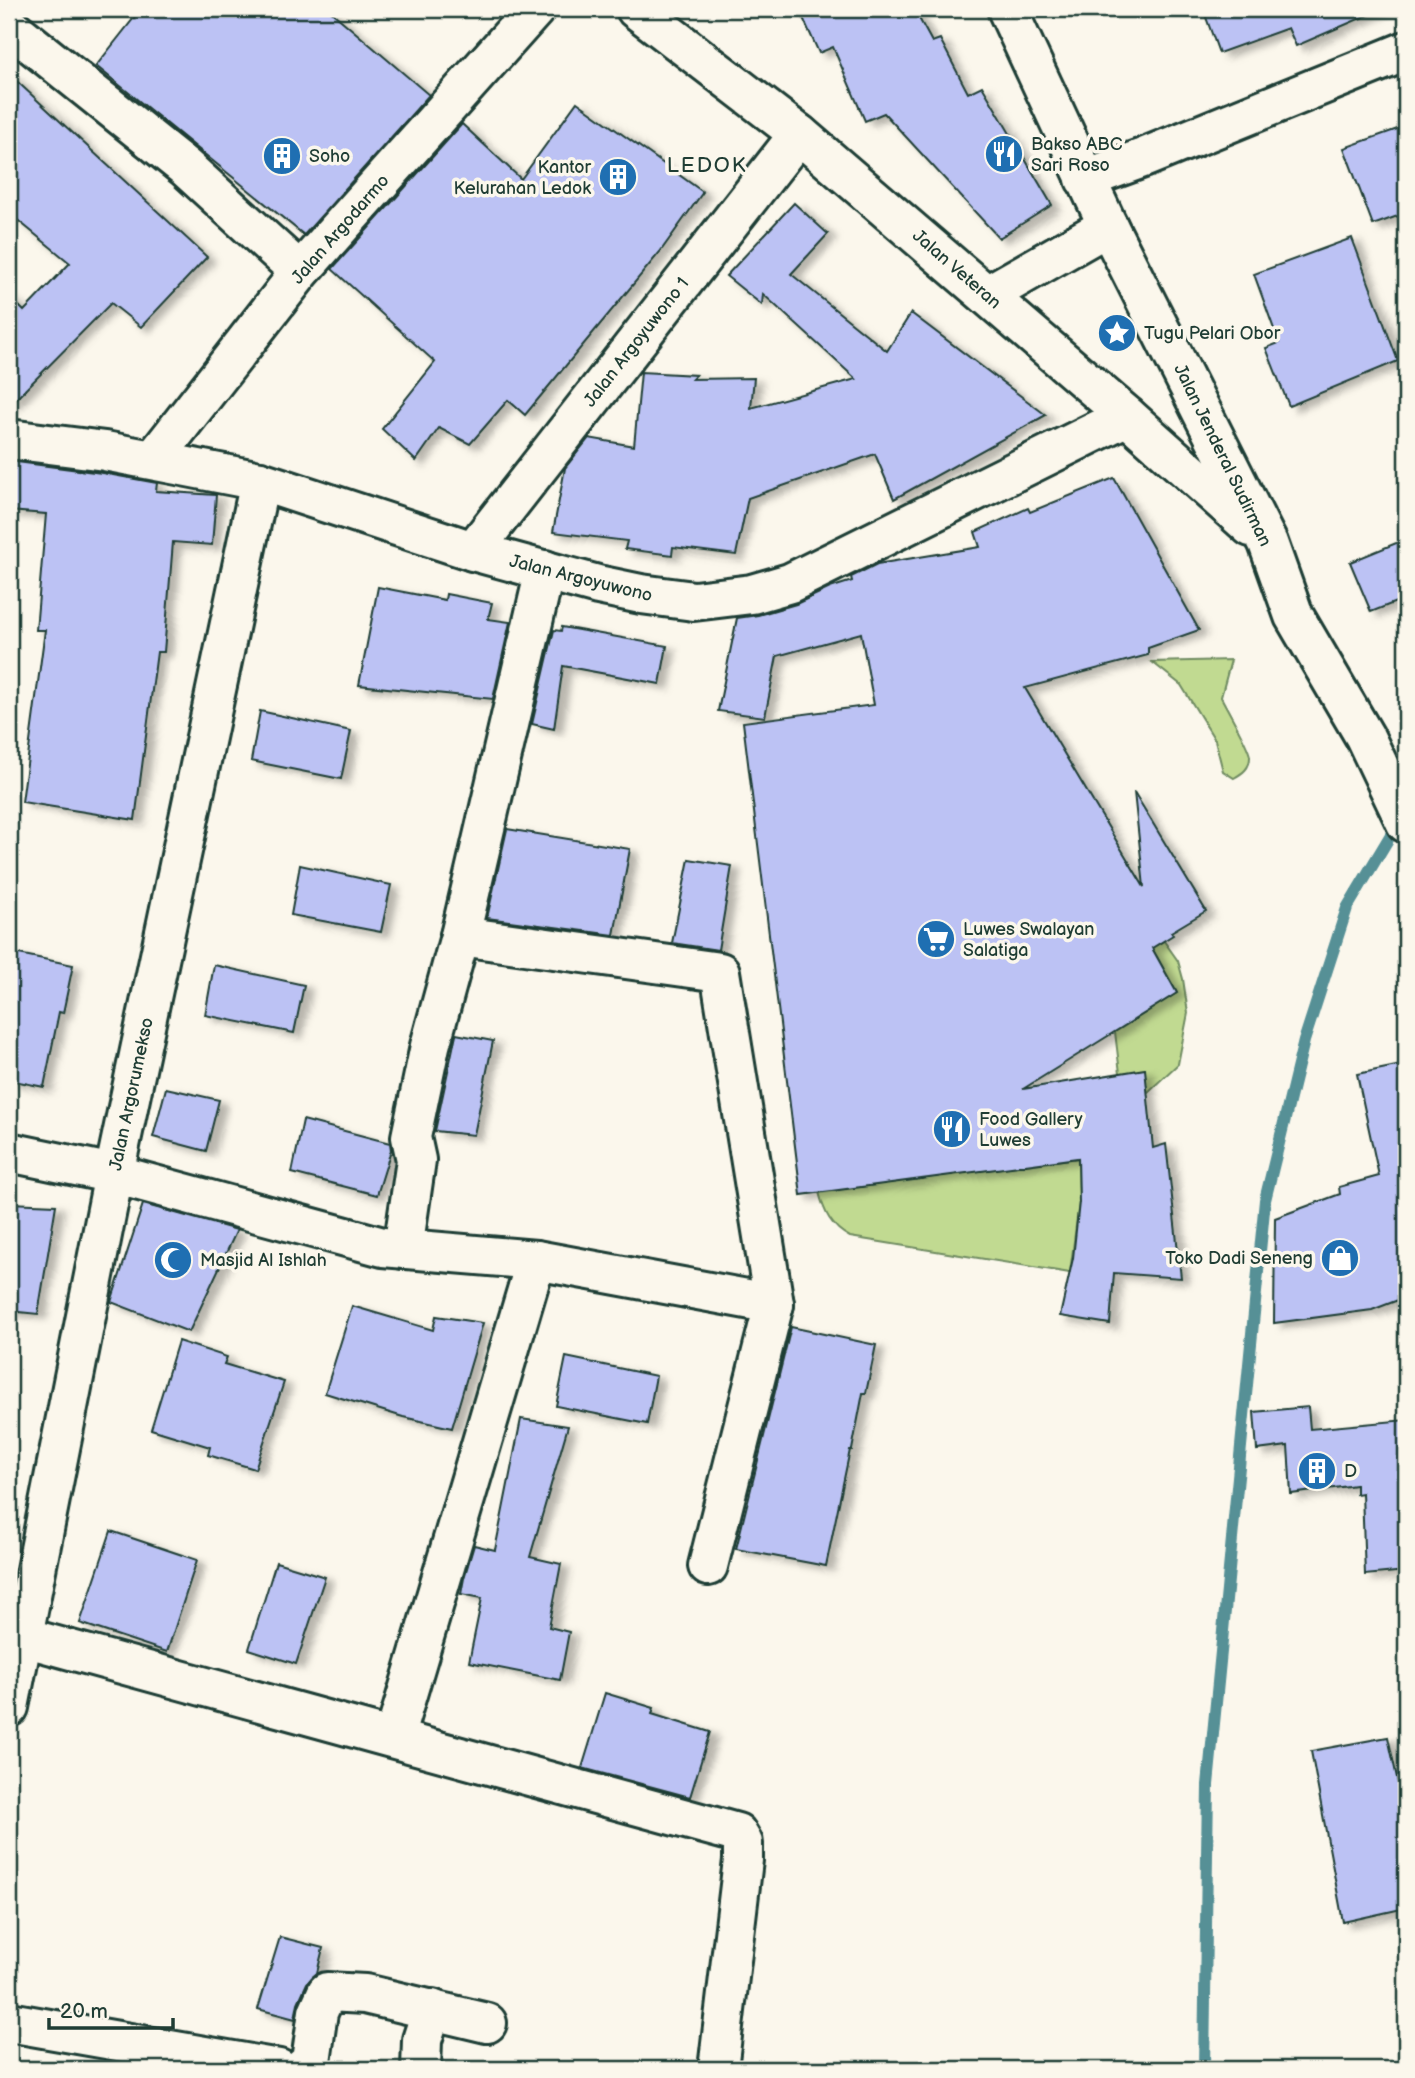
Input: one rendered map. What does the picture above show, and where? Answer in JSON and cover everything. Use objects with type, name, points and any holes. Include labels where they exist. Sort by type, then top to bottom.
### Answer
[{"type":"street","name":"Jalan Argodarmo","points":[[154,459],[300,272],[536,9]]},
{"type":"street","name":"Jalan Veteran","points":[[636,9],[799,134],[1127,416],[1268,542]]},
{"type":"street","name":"Jalan Jenderal Sudirman","points":[[1007,9],[1108,226],[1268,542],[1294,616],[1365,737],[1401,812]]},
{"type":"street","points":[[9,26],[185,167],[300,272]]},
{"type":"street","points":[[1086,179],[1406,51]]},
{"type":"street","name":"Jalan Argoyuwono 1","points":[[473,551],[799,134]]},
{"type":"street","points":[[987,295],[1108,226]]},
{"type":"street","name":"Jalan Argoyuwono","points":[[9,439],[154,459],[260,481],[473,551],[598,585],[694,601],[752,594],[790,583],[1127,416]]},
{"type":"street","name":"Jalan Argorumekso","points":[[9,1707],[16,1635],[260,481]]},
{"type":"street","points":[[402,1249],[416,1160],[411,1137],[430,1046],[460,936],[545,570]]},
{"type":"street","points":[[460,936],[720,972],[774,1304],[708,1566]]},
{"type":"street","points":[[9,1152],[114,1174],[370,1243],[402,1249],[536,1261],[774,1304]]},
{"type":"street","points":[[394,1738],[536,1261]]},
{"type":"street","points":[[16,1635],[737,1833],[743,1843],[743,1860],[718,2069]]},
{"type":"street","points":[[302,2069],[311,2061],[318,2012],[327,1992],[365,1994],[487,2023]]},
{"type":"street","points":[[421,2069],[422,2040],[432,2010]]},
{"type":"street","points":[[9,2022],[279,2069]]},
{"type":"green space","points":[[1231,660],[1221,697],[1250,757],[1245,770],[1234,778],[1223,771],[1215,740],[1181,685],[1152,662]]},
{"type":"green space","points":[[1164,941],[1178,961],[1188,1013],[1178,1064],[1147,1093],[1120,1073],[1115,1032],[1177,993],[1152,948]]},
{"type":"green space","points":[[1078,1158],[1079,1202],[1070,1273],[850,1237],[838,1229],[829,1218],[819,1192]]},
{"type":"building","name":"Soho","points":[[141,9],[328,9],[429,95],[304,235],[96,66]]},
{"type":"building","points":[[799,9],[914,9],[932,42],[940,39],[968,93],[982,86],[1052,205],[999,238],[884,113],[865,121],[833,47],[819,53]]},
{"type":"building","points":[[1203,9],[1382,9],[1296,46],[1288,28],[1219,53]]},
{"type":"building","points":[[9,74],[207,257],[141,327],[111,303],[9,406],[9,296],[24,311],[70,263],[9,213]]},
{"type":"building","points":[[577,102],[703,192],[660,252],[525,415],[508,400],[470,444],[439,428],[416,461],[382,429],[435,362],[332,269],[462,124],[521,179]]},
{"type":"building","points":[[1406,126],[1406,213],[1373,225],[1344,148]]},
{"type":"building","points":[[794,203],[828,234],[791,274],[887,351],[911,313],[1046,415],[894,499],[875,454],[748,498],[736,555],[673,547],[672,555],[625,549],[627,541],[553,532],[565,468],[589,438],[634,446],[641,372],[696,375],[692,379],[754,378],[751,408],[856,379],[763,294],[762,305],[726,276]]},
{"type":"building","points":[[1352,238],[1398,361],[1289,406],[1266,348],[1279,343],[1254,274]]},
{"type":"building","points":[[9,461],[157,483],[156,491],[216,495],[212,545],[173,542],[164,652],[157,652],[135,820],[22,802],[45,630],[36,630],[46,514],[9,511]]},
{"type":"building","name":"Luwes Swalayan Salatiga","points":[[1114,478],[1199,630],[1148,648],[1148,655],[1025,688],[1144,887],[1134,792],[1206,911],[1171,932],[1173,935],[1152,948],[1177,993],[1023,1089],[1145,1069],[1153,1148],[1166,1144],[1181,1278],[1114,1273],[1110,1324],[1060,1316],[1073,1258],[1079,1202],[1078,1158],[801,1195],[743,722],[874,705],[861,633],[777,656],[765,717],[718,711],[737,618],[796,604],[852,581],[851,577],[877,564],[980,547],[975,532],[1028,508],[1030,512]]},
{"type":"building","points":[[1406,539],[1406,598],[1371,612],[1350,562]]},
{"type":"building","points":[[378,587],[445,600],[446,594],[492,603],[488,619],[510,622],[493,699],[359,685]]},
{"type":"building","points":[[562,627],[667,646],[660,684],[563,666],[554,729],[532,724],[554,630],[561,631]]},
{"type":"building","points":[[260,711],[351,731],[341,779],[251,761]]},
{"type":"building","points":[[507,829],[630,849],[614,935],[487,918]]},
{"type":"building","points":[[689,859],[732,866],[718,950],[672,943]]},
{"type":"building","points":[[300,865],[391,885],[381,932],[291,915]]},
{"type":"building","points":[[9,952],[73,965],[63,1013],[59,1012],[44,1087],[9,1080]]},
{"type":"building","points":[[214,965],[304,985],[294,1033],[205,1015]]},
{"type":"building","points":[[456,1034],[493,1041],[474,1135],[435,1131]]},
{"type":"building","name":"Toko Dadi Seneng","points":[[1406,1064],[1406,1297],[1372,1310],[1274,1323],[1275,1218],[1340,1194],[1339,1187],[1379,1176],[1357,1074]]},
{"type":"building","points":[[166,1088],[219,1100],[206,1151],[153,1137]]},
{"type":"building","points":[[303,1120],[390,1143],[391,1150],[377,1195],[292,1173]]},
{"type":"building","points":[[9,1203],[56,1205],[38,1314],[9,1311]]},
{"type":"building","name":"Masjid Al Ishlah","points":[[143,1204],[237,1230],[189,1332],[111,1302]]},
{"type":"building","points":[[352,1306],[433,1330],[436,1316],[483,1323],[452,1428],[403,1417],[325,1393]]},
{"type":"building","points":[[791,1327],[876,1345],[850,1450],[826,1566],[736,1549]]},
{"type":"building","points":[[178,1341],[227,1357],[224,1364],[284,1382],[255,1469],[208,1455],[210,1447],[151,1429]]},
{"type":"building","points":[[566,1357],[656,1376],[647,1424],[556,1406]]},
{"type":"building","points":[[1308,1407],[1310,1429],[1406,1420],[1406,1571],[1365,1575],[1362,1493],[1356,1494],[1356,1485],[1291,1494],[1288,1446],[1257,1450],[1254,1412]]},
{"type":"building","points":[[521,1419],[568,1426],[530,1557],[561,1564],[549,1627],[569,1632],[560,1680],[469,1662],[482,1598],[461,1594],[464,1578],[474,1545],[495,1550]]},
{"type":"building","points":[[111,1531],[197,1560],[167,1652],[80,1623]]},
{"type":"building","points":[[276,1562],[325,1577],[296,1664],[249,1649]]},
{"type":"building","points":[[605,1693],[654,1708],[652,1714],[710,1732],[690,1797],[582,1768]]},
{"type":"building","points":[[1388,1737],[1406,1819],[1406,1908],[1343,1922],[1311,1751]]},
{"type":"building","points":[[280,1937],[323,1948],[317,1973],[307,1983],[298,2003],[295,2019],[258,2009]]},
{"type":"waterway","points":[[1204,2069],[1208,1785],[1265,1200],[1304,1041],[1347,908],[1399,821]]},
{"type":"place","name":"Bakso ABC Sari Roso","points":[[1004,154]]},
{"type":"place","name":"Soho","points":[[282,156]]},
{"type":"place","name":"Kantor Kelurahan Ledok","points":[[618,177]]},
{"type":"place","name":"Tugu Pelari Obor","points":[[1117,333]]},
{"type":"place","name":"Luwes Swalayan Salatiga","points":[[936,939]]},
{"type":"place","name":"Food Gallery Luwes","points":[[952,1129]]},
{"type":"place","name":"Toko Dadi Seneng","points":[[1340,1258]]},
{"type":"place","name":"Masjid Al Ishlah","points":[[173,1260]]},
{"type":"place","name":"D","points":[[1317,1471]]},
{"type":"district","name":"LEDOK","points":[[707,165]]}]
